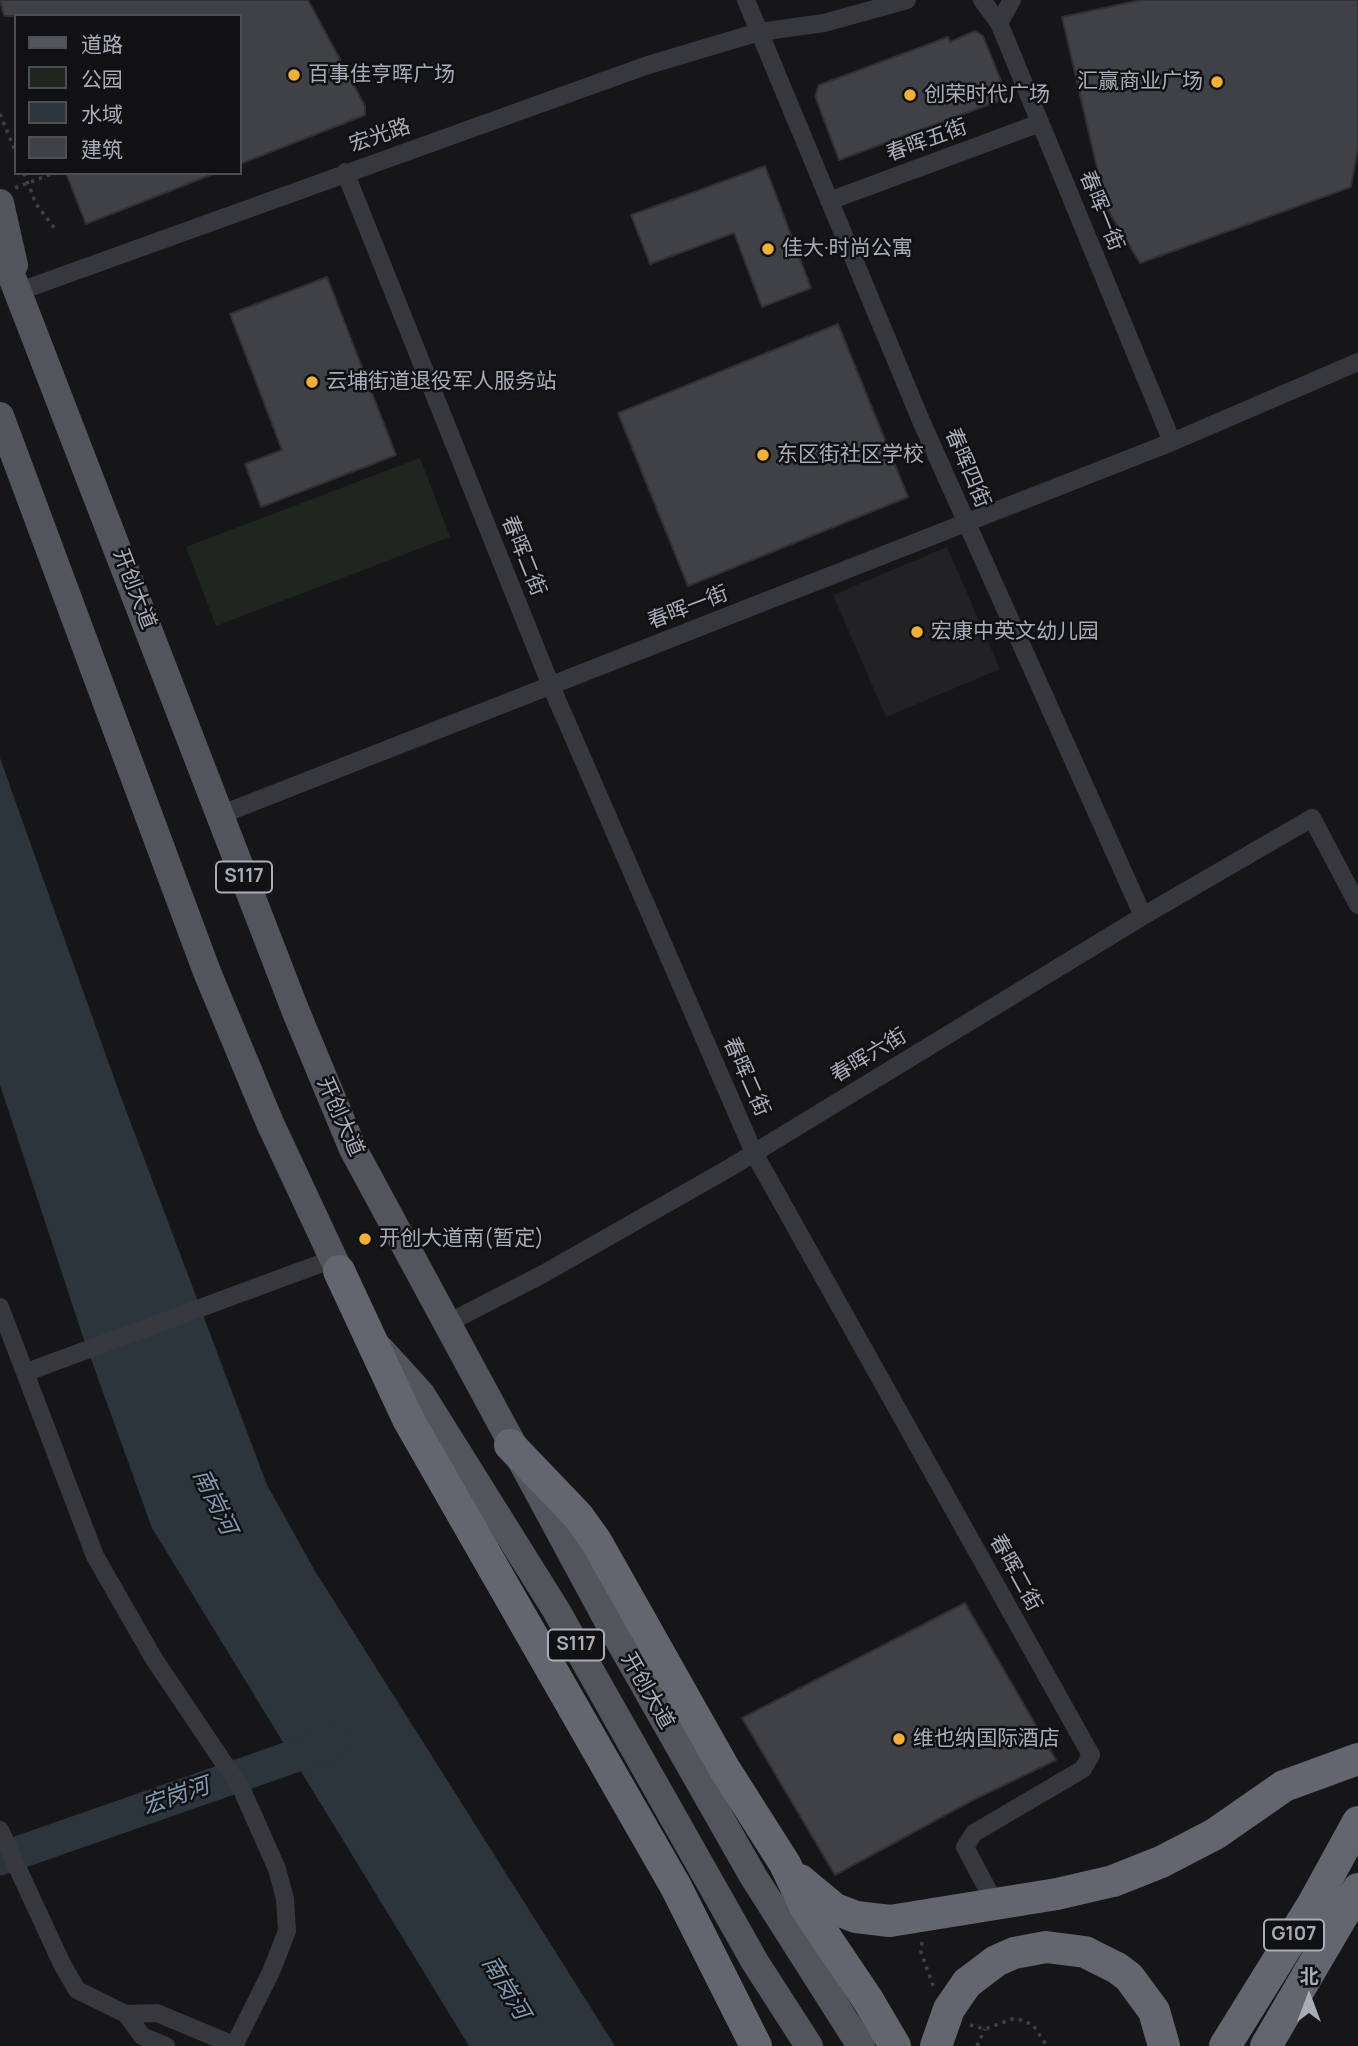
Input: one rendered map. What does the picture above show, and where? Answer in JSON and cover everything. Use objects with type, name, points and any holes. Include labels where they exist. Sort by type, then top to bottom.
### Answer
[{"type":"highway","points":[[336,1265],[408,1419],[676,1887],[756,2046]]},
{"type":"highway","points":[[510,1445],[567,1504],[596,1541],[724,1768],[785,1864],[806,1908],[869,2000],[895,2046]]},
{"type":"highway","points":[[785,1864],[835,1909],[856,1917],[890,1921],[996,1905],[1113,1881],[1161,1862],[1215,1834],[1284,1786],[1358,1759]]},
{"type":"highway","name":"G107","points":[[1225,2046],[1313,1904],[1358,1822]]},
{"type":"highway","name":"G107","points":[[1266,2046],[1358,1889]]},
{"type":"highway","points":[[936,2046],[948,2009],[967,1983],[996,1961],[1014,1953],[1046,1947],[1085,1952],[1129,1977],[1154,2011],[1164,2046]]},
{"type":"main road","points":[[5,197],[19,291]]},
{"type":"main road","name":"开创大道","points":[[0,247],[220,816],[353,1149],[510,1445],[740,1853],[861,2046]]},
{"type":"main road","name":"开创大道","points":[[0,416],[207,972],[270,1123],[336,1265],[376,1344],[421,1394],[556,1610],[755,1962],[809,2046]]},
{"type":"street","name":"春晖四街","points":[[746,0],[966,523],[1143,916]]},
{"type":"street","name":"春晖一街","points":[[982,0],[999,23],[1172,442]]},
{"type":"street","points":[[999,23],[1012,0]]},
{"type":"street","name":"宏光路","points":[[19,291],[648,65],[759,32],[824,23],[902,1]]},
{"type":"street","name":"春晖五街","points":[[829,201],[1040,123]]},
{"type":"street","name":"春晖二街","points":[[345,172],[551,686],[754,1153],[1091,1755],[1083,1769],[974,1833],[965,1847],[996,1905]]},
{"type":"street","name":"春晖一街","points":[[220,816],[1172,442],[1358,362]]},
{"type":"street","name":"春晖六街","points":[[446,1324],[542,1275],[754,1153],[1143,916],[1312,818],[1358,905]]},
{"type":"street","points":[[27,1372],[212,1304],[336,1265]]},
{"type":"street","points":[[0,1307],[95,1556],[154,1659],[242,1790],[277,1869],[285,1899],[286,1931],[271,1972],[235,2046],[157,2013],[125,2014]]},
{"type":"street","points":[[0,1830],[61,1964],[77,1990],[125,2014],[142,2036],[166,2046]]},
{"type":"path","points":[[0,114],[14,148]]},
{"type":"path","points":[[25,175],[36,204],[56,230]]},
{"type":"path","points":[[5,197],[28,183],[49,175]]},
{"type":"path","points":[[927,1936],[921,1943],[921,1952],[937,1997]]},
{"type":"path","points":[[962,2021],[985,2029],[1012,2020],[1021,2020],[1033,2025],[1047,2046]]},
{"type":"path","points":[[977,2046],[985,2029]]},
{"type":"shaded area","name":"宏康中英文幼儿园","points":[[947,547],[1000,669],[886,717],[833,595]]},
{"type":"green space","points":[[420,458],[450,537],[216,626],[186,547]]},
{"type":"water","name":"南岗河","points":[[0,758],[118,1089],[267,1485],[315,1571],[615,2046],[469,2046],[152,1528],[82,1334],[0,1085]]},
{"type":"building","name":"百事佳亨晖广场","points":[[0,0],[308,0],[365,106],[365,115],[242,163],[242,14],[4,16]]},
{"type":"building","name":"汇赢商业广场","points":[[1141,0],[1358,0],[1358,148],[1351,187],[1140,263],[1106,207],[1062,17]]},
{"type":"building","name":"创荣时代广场","points":[[975,31],[983,36],[1006,93],[1001,100],[839,160],[815,96],[819,85],[948,37],[950,42]]},
{"type":"building","name":"佳大·时尚公寓","points":[[765,166],[811,288],[762,307],[734,233],[650,264],[631,215]]},
{"type":"building","points":[[67,175],[210,175],[86,224]]},
{"type":"building","name":"云埔街道退役军人服务站","points":[[327,277],[396,455],[261,507],[245,464],[282,450],[230,314]]},
{"type":"building","name":"东区街社区学校","points":[[838,324],[908,497],[688,586],[618,413]]},
{"type":"building","name":"维也纳国际酒店","points":[[965,1603],[1056,1760],[973,1800],[835,1875],[742,1718]]},
{"type":"waterway","name":"宏岗河","points":[[0,1859],[335,1742]]},
{"type":"place","name":"百事佳亨晖广场","points":[[294,75]]},
{"type":"place","name":"汇赢商业广场","points":[[1217,82]]},
{"type":"place","name":"创荣时代广场","points":[[910,95]]},
{"type":"place","name":"佳大·时尚公寓","points":[[768,249]]},
{"type":"place","name":"云埔街道退役军人服务站","points":[[312,382]]},
{"type":"place","name":"东区街社区学校","points":[[763,455]]},
{"type":"place","name":"宏康中英文幼儿园","points":[[917,632]]},
{"type":"place","name":"开创大道南(暂定)","points":[[365,1239]]},
{"type":"place","name":"维也纳国际酒店","points":[[899,1739]]}]
